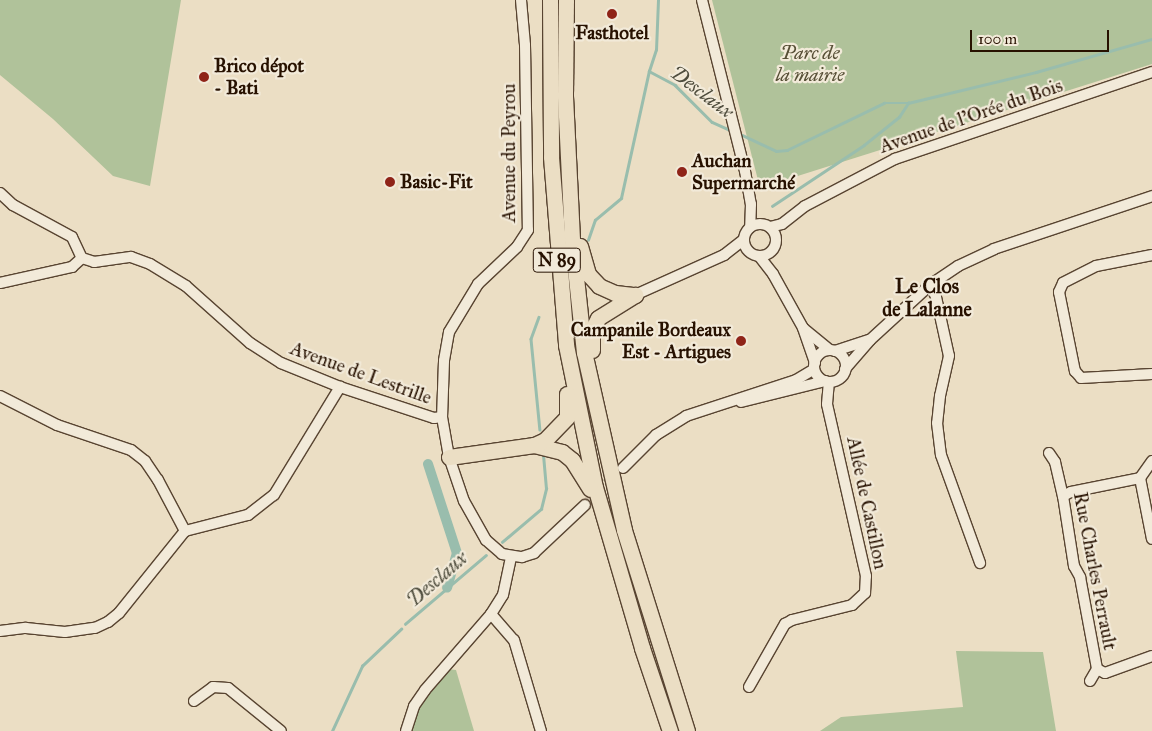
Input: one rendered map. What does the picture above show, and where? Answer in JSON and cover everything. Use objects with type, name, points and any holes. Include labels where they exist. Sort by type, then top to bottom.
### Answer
[{"type":"highway","name":"N 89","points":[[550,0],[554,214],[566,345],[583,439],[603,515],[642,648],[670,731]]},
{"type":"highway","name":"N 89","points":[[566,0],[569,196],[584,352],[612,484],[648,612],[686,731]]},
{"type":"highway","points":[[569,196],[588,274],[606,291],[636,295]]},
{"type":"highway","points":[[534,445],[561,426],[569,408],[554,295],[550,246],[554,214]]},
{"type":"highway","points":[[612,484],[612,458],[594,361],[592,330],[603,313],[636,295]]},
{"type":"highway","points":[[449,457],[534,445],[562,452],[572,460],[603,515]]},
{"type":"street","name":"Avenue du Peyrou","points":[[511,557],[494,549],[476,526],[458,487],[449,457],[442,417],[444,361],[449,332],[478,284],[517,247],[528,230],[525,45],[521,0]]},
{"type":"street","points":[[636,295],[724,255],[743,240],[750,227],[751,204],[702,0]]},
{"type":"street","name":"Avenue de l'Orée du Bois","points":[[782,224],[805,206],[895,159],[1152,72]]},
{"type":"street","points":[[0,194],[13,205],[72,237],[82,258],[72,267],[0,283]]},
{"type":"street","points":[[720,404],[773,396],[839,379],[845,369],[870,340],[930,285],[958,266],[994,249],[1152,196]]},
{"type":"street","points":[[751,204],[776,237]]},
{"type":"street","points":[[750,227],[782,224],[772,251],[774,274]]},
{"type":"street","points":[[743,240],[774,274],[803,328],[814,366],[827,381]]},
{"type":"street","points":[[724,255],[772,251]]},
{"type":"street","points":[[1152,255],[1096,266],[1063,283],[1059,292],[1075,371],[1080,378],[1152,374]]},
{"type":"street","name":"Avenue de Lestrille","points":[[82,258],[94,262],[131,257],[150,264],[186,286],[250,344],[280,364],[340,387],[434,418],[442,417]]},
{"type":"street","points":[[930,285],[936,297],[949,356],[940,396],[937,423],[942,455],[980,563]]},
{"type":"street","points":[[803,328],[845,360],[845,369]]},
{"type":"street","points":[[623,468],[672,424],[691,414],[796,380],[814,366],[819,355],[870,340]]},
{"type":"street","name":"Allée de Castillon","points":[[750,687],[785,624],[792,620],[852,605],[865,593],[866,576],[827,404],[827,381]]},
{"type":"street","points":[[0,631],[26,628],[65,632],[96,628],[119,614],[186,532],[248,515],[264,506],[289,474],[340,387]]},
{"type":"street","points":[[0,396],[57,425],[131,450],[144,461],[158,480],[186,532]]},
{"type":"street","name":"Rue Charles Perrault","points":[[1049,453],[1055,462],[1063,496],[1074,566],[1080,576],[1097,669],[1105,673],[1152,656]]},
{"type":"street","points":[[1063,496],[1071,492],[1140,478],[1152,461]]},
{"type":"street","points":[[1140,478],[1152,539]]},
{"type":"street","points":[[406,731],[414,706],[424,690],[491,614],[506,585],[511,557],[527,556],[544,544],[585,505]]},
{"type":"street","points":[[491,614],[514,640],[540,731]]},
{"type":"street","points":[[1090,681],[1097,669]]},
{"type":"street","points":[[194,701],[213,687],[228,688],[281,731]]},
{"type":"green space","points":[[0,0],[181,0],[150,186],[113,176],[53,119],[0,75]]},
{"type":"green space","name":"Parc de la mairie","points":[[712,0],[1152,0],[1152,64],[760,188]]},
{"type":"green space","points":[[956,651],[1043,652],[1056,731],[820,731],[841,717],[963,707]]},
{"type":"green space","points":[[447,669],[456,670],[474,731],[413,731],[414,716]]},
{"type":"waterway","points":[[649,71],[656,50],[658,0]]},
{"type":"waterway","name":"Desclaux","points":[[740,134],[776,151],[787,150],[884,103],[908,103],[1036,72],[1152,39]]},
{"type":"waterway","name":"Desclaux","points":[[588,240],[595,220],[621,198],[649,71],[675,85],[712,122],[732,131]]},
{"type":"waterway","name":"Desclaux","points":[[772,206],[864,145],[899,117],[908,103]]},
{"type":"waterway","name":"Desclaux","points":[[539,317],[531,339],[540,430]]},
{"type":"waterway","name":"Desclaux","points":[[502,542],[541,509],[546,489],[543,456]]},
{"type":"waterway","points":[[428,464],[457,553],[447,588]]},
{"type":"waterway","name":"Desclaux","points":[[405,624],[486,555]]},
{"type":"waterway","name":"Desclaux","points":[[332,731],[362,666],[401,629]]},
{"type":"tunnel","points":[[585,505],[615,475]]},
{"type":"place","name":"Fasthotel","points":[[612,14]]},
{"type":"place","name":"Brico dépot - Bati","points":[[204,77]]},
{"type":"place","name":"Auchan Supermarché","points":[[682,172]]},
{"type":"place","name":"Basic-Fit","points":[[390,182]]},
{"type":"place","name":"Campanile Bordeaux Est - Artigues","points":[[741,341]]},
{"type":"district","name":"Le Clos de Lalanne","points":[[927,298]]}]
